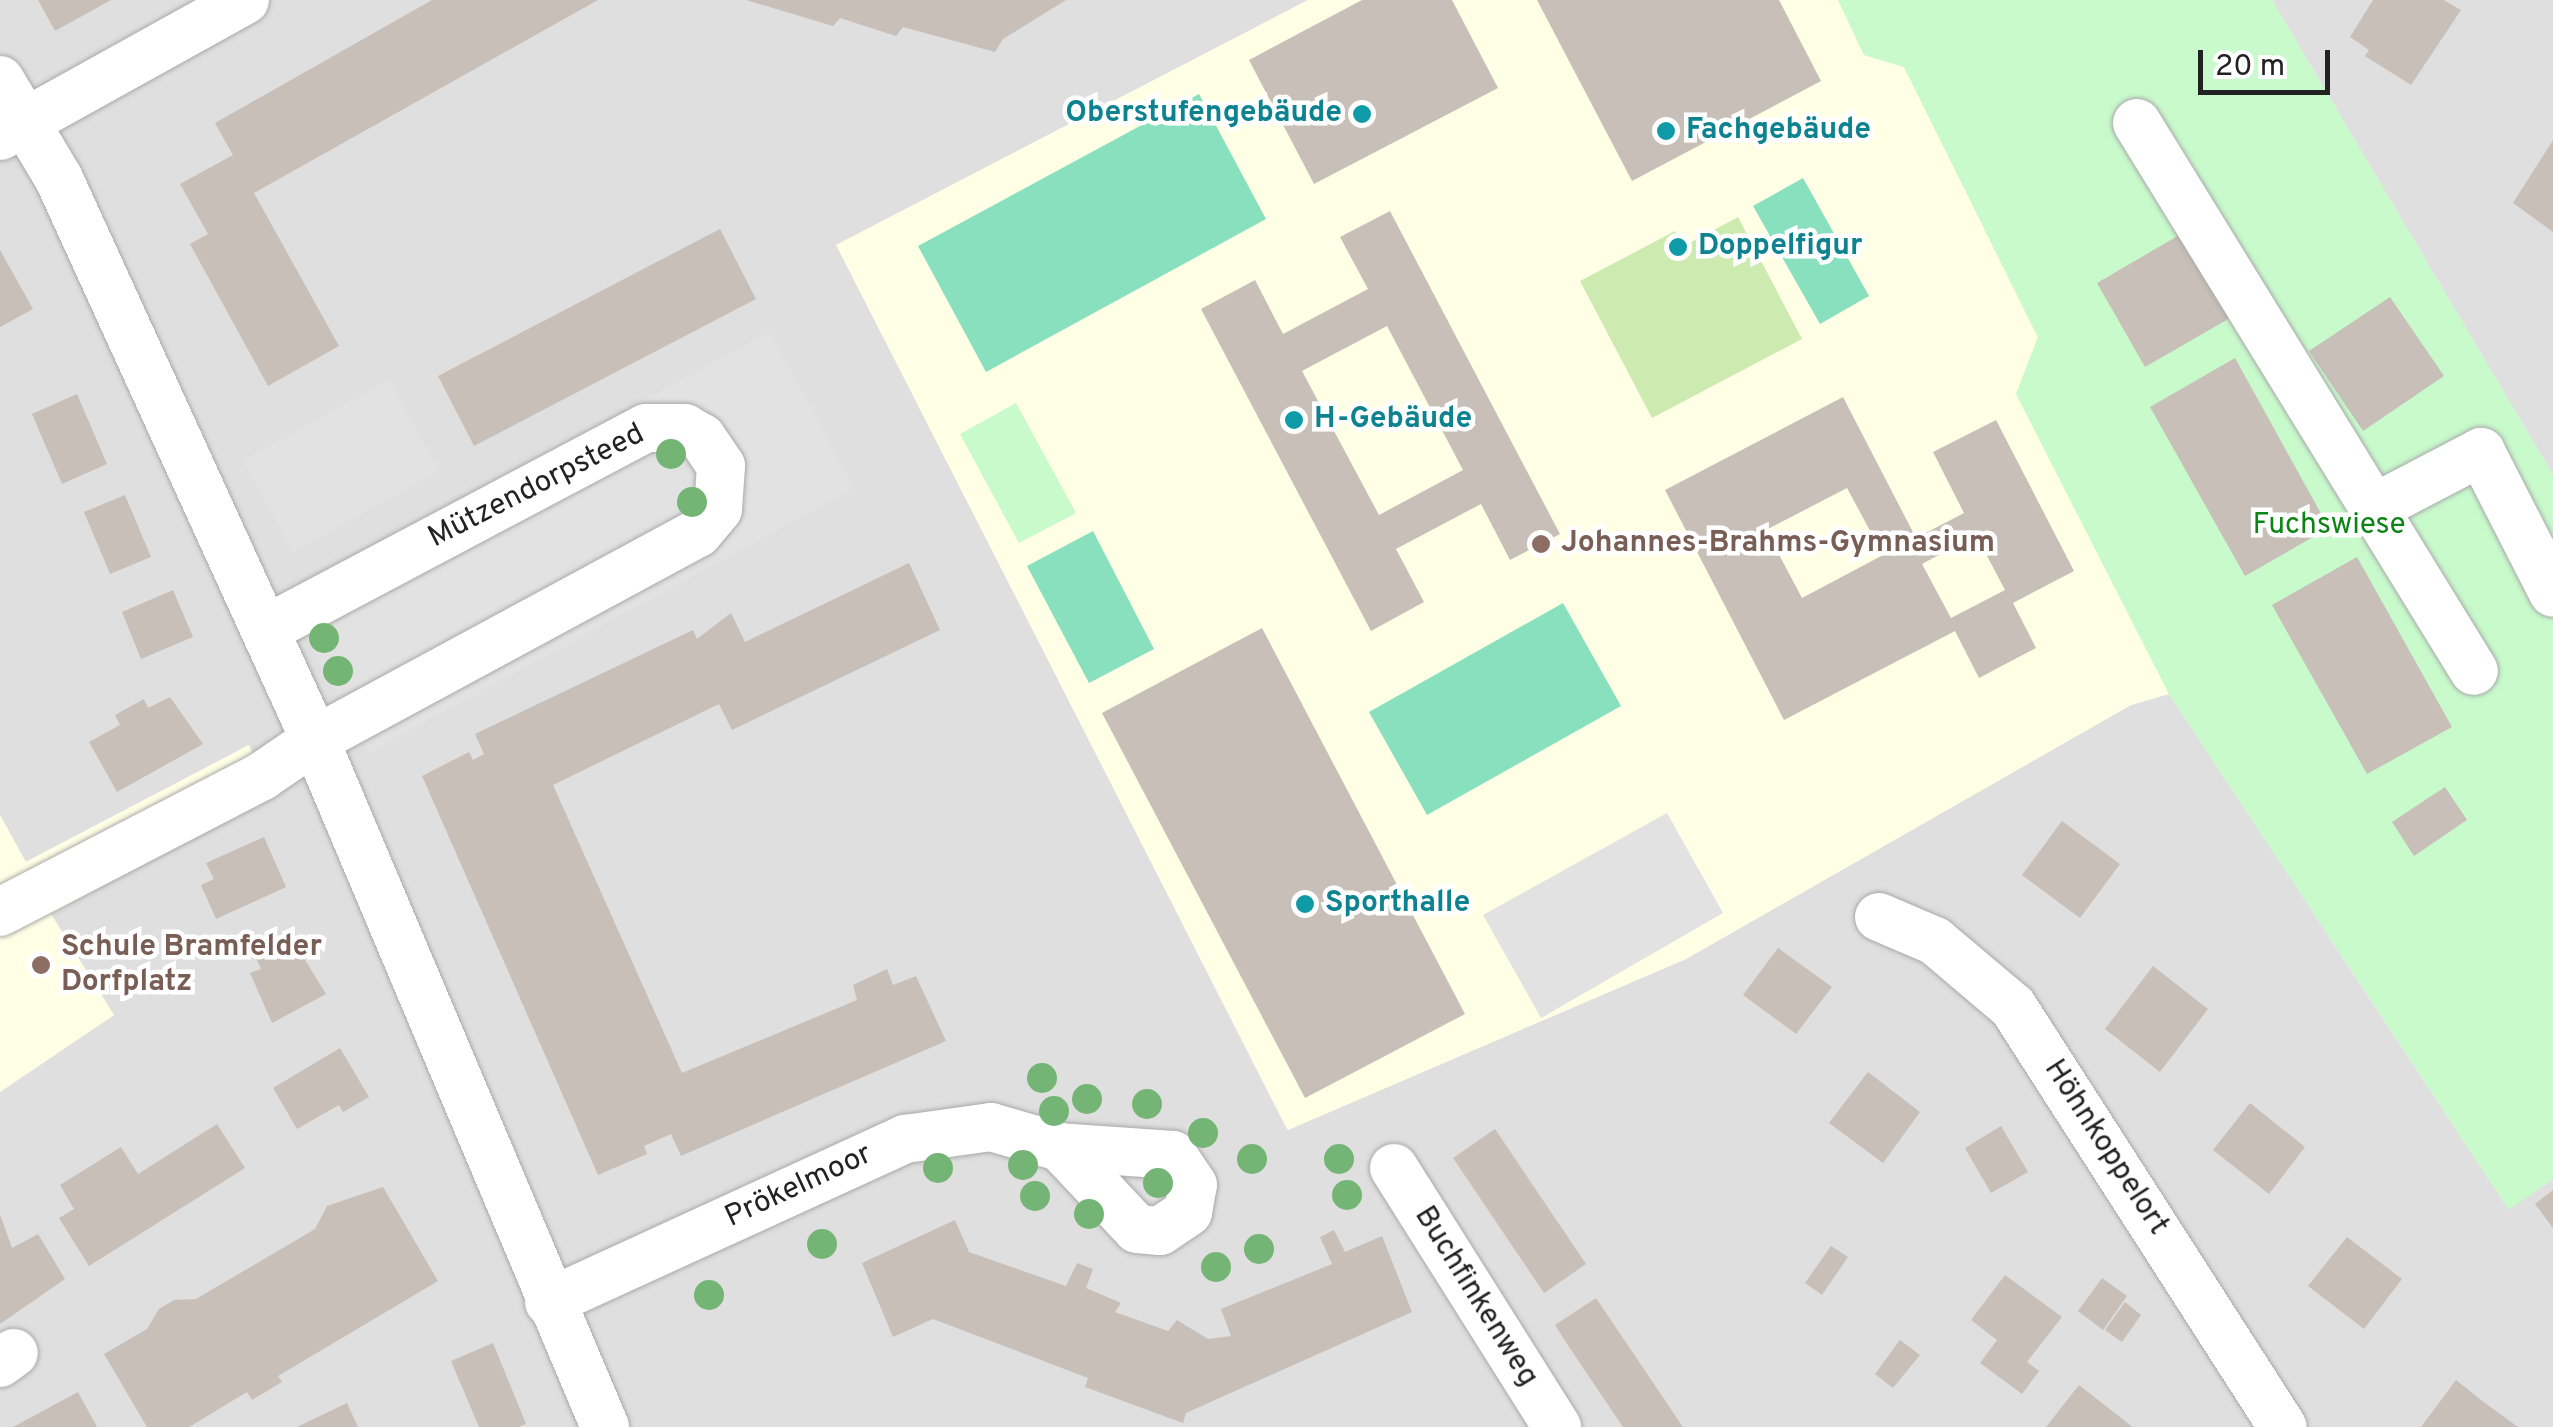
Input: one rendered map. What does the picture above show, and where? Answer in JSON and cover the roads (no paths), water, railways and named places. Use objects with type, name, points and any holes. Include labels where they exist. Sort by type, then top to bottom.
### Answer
[{"type":"street","points":[[13,129],[245,0]]},
{"type":"street","points":[[0,80],[13,129],[59,180],[315,740],[605,1427]]},
{"type":"street","points":[[2137,124],[2474,671]]},
{"type":"street","name":"Mützendorpsteed","points":[[265,630],[646,428],[684,428],[702,438],[722,466],[718,509],[698,533],[315,740]]},
{"type":"street","points":[[2374,508],[2481,452],[2553,593]]},
{"type":"street","points":[[0,912],[262,776],[315,740]]},
{"type":"street","name":"Höhnkoppelort","points":[[1879,917],[1936,941],[2013,1006],[2284,1427]]},
{"type":"street","name":"Prökelmoor","points":[[549,1302],[906,1139],[991,1127],[1060,1147]]},
{"type":"street","name":"Buchfinkenweg","points":[[1394,1168],[1556,1427]]},
{"type":"place","name":"Oberstufengebäude","points":[[1362,114]]},
{"type":"place","name":"Fachgebäude","points":[[1666,131]]},
{"type":"place","name":"Doppelfigur","points":[[1678,247]]},
{"type":"place","name":"H-Gebäude","points":[[1294,420]]},
{"type":"place","name":"Johannes-Brahms-Gymnasium","points":[[1541,544]]},
{"type":"place","name":"Sporthalle","points":[[1305,904]]},
{"type":"place","name":"Schule Bramfelder Dorfplatz","points":[[41,965]]},
{"type":"park label","name":"Fuchswiese","points":[[2329,526]]}]
